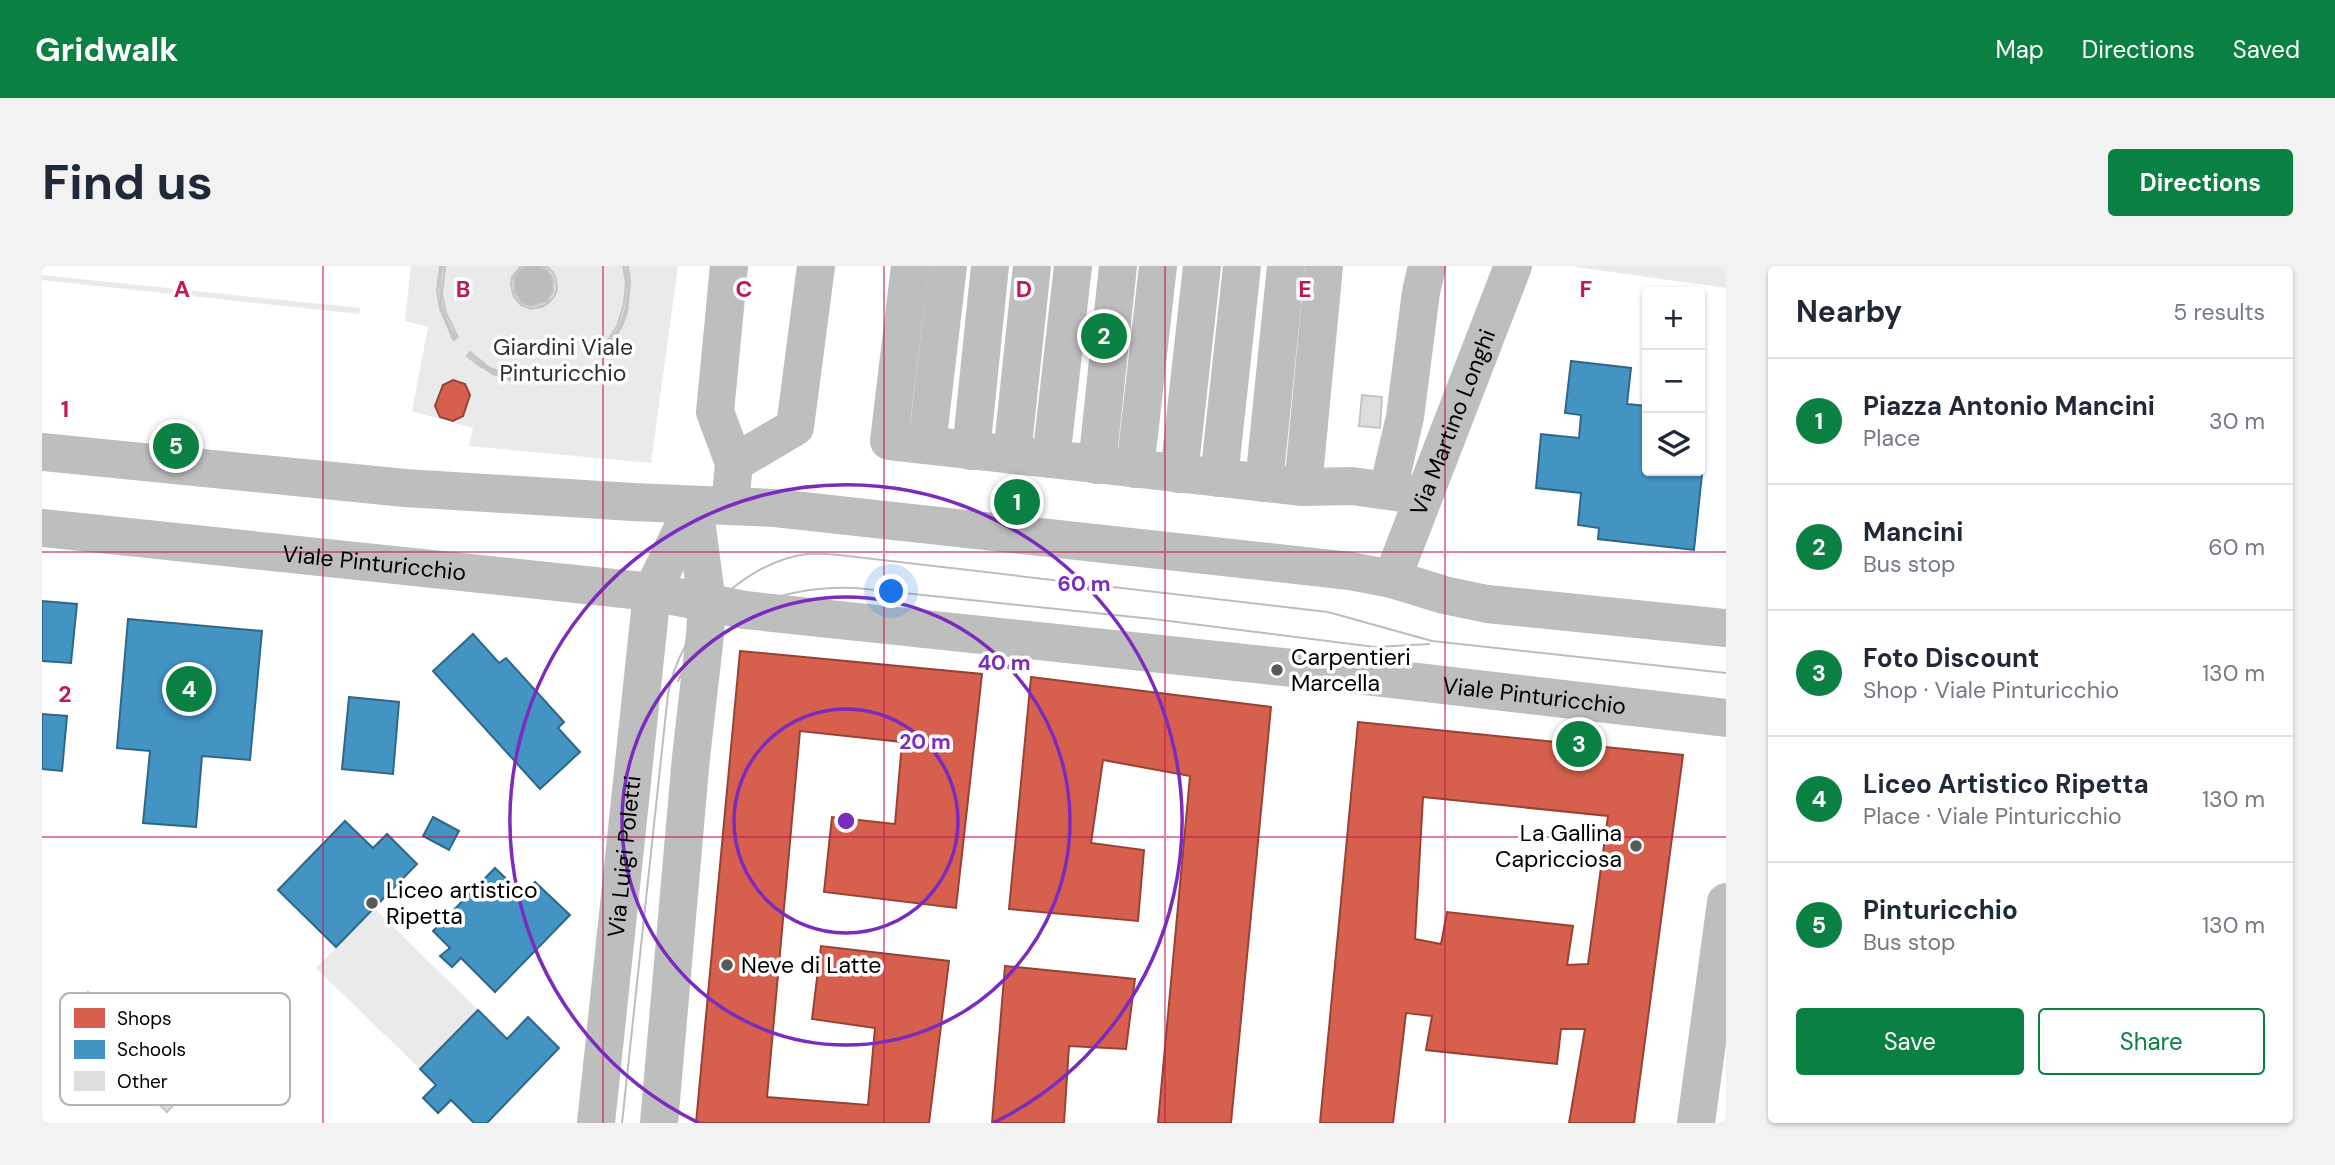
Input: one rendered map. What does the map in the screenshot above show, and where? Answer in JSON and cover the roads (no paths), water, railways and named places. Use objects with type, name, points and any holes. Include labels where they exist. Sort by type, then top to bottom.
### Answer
[{"type":"street","points":[[729,266],[715,412],[734,463]]},
{"type":"street","points":[[659,1123],[691,757],[704,650],[712,505],[734,463],[795,427],[816,266]]},
{"type":"street","points":[[910,266],[889,441],[1303,488],[1352,486],[1406,493],[1405,417],[1427,266]]},
{"type":"street","points":[[928,445],[948,266]]},
{"type":"street","points":[[971,451],[990,266]]},
{"type":"street","points":[[1012,455],[1032,266]]},
{"type":"street","points":[[1051,459],[1073,266]]},
{"type":"street","points":[[1097,465],[1118,266]]},
{"type":"street","points":[[1135,469],[1158,266]]},
{"type":"street","points":[[1179,474],[1202,266]]},
{"type":"street","points":[[1219,478],[1242,266]]},
{"type":"street","points":[[1264,483],[1286,266]]},
{"type":"street","points":[[1303,488],[1324,266]]},
{"type":"street","name":"Via Martino Longhi","points":[[1392,579],[1406,493],[1513,266]]},
{"type":"street","points":[[42,452],[361,484],[802,510],[1350,571],[1487,604],[1726,628]]},
{"type":"street","name":"Via Luigi Poletti","points":[[596,1123],[652,592],[712,505]]},
{"type":"street","name":"Viale Pinturicchio","points":[[42,528],[652,592],[745,610],[1340,673],[1726,718]]},
{"type":"street","points":[[1696,1123],[1726,902]]},
{"type":"tram line","points":[[622,1123],[668,694],[685,646],[699,624],[736,585],[782,560],[807,554],[835,555],[1328,612],[1432,641],[1726,673]]},
{"type":"tram line","points":[[678,681],[691,656],[708,636],[729,620],[776,597],[829,588],[856,588],[1153,619],[1375,647],[1429,644]]},
{"type":"place","name":"Mancini","points":[[1104,336]]},
{"type":"place","name":"Pinturicchio","points":[[176,446]]},
{"type":"place","name":"Piazza Antonio Mancini","points":[[1017,502]]},
{"type":"place","name":"Carpentieri Marcella","points":[[1277,670]]},
{"type":"place","name":"Liceo Artistico Ripetta","points":[[189,689]]},
{"type":"place","name":"Foto Discount","points":[[1579,744]]},
{"type":"place","name":"La Gallina Capricciosa","points":[[1636,846]]},
{"type":"place","name":"Liceo artistico Ripetta","points":[[372,903]]},
{"type":"place","name":"Neve di Latte","points":[[727,965]]},
{"type":"park label","name":"Giardini Viale Pinturicchio","points":[[563,360]]}]
